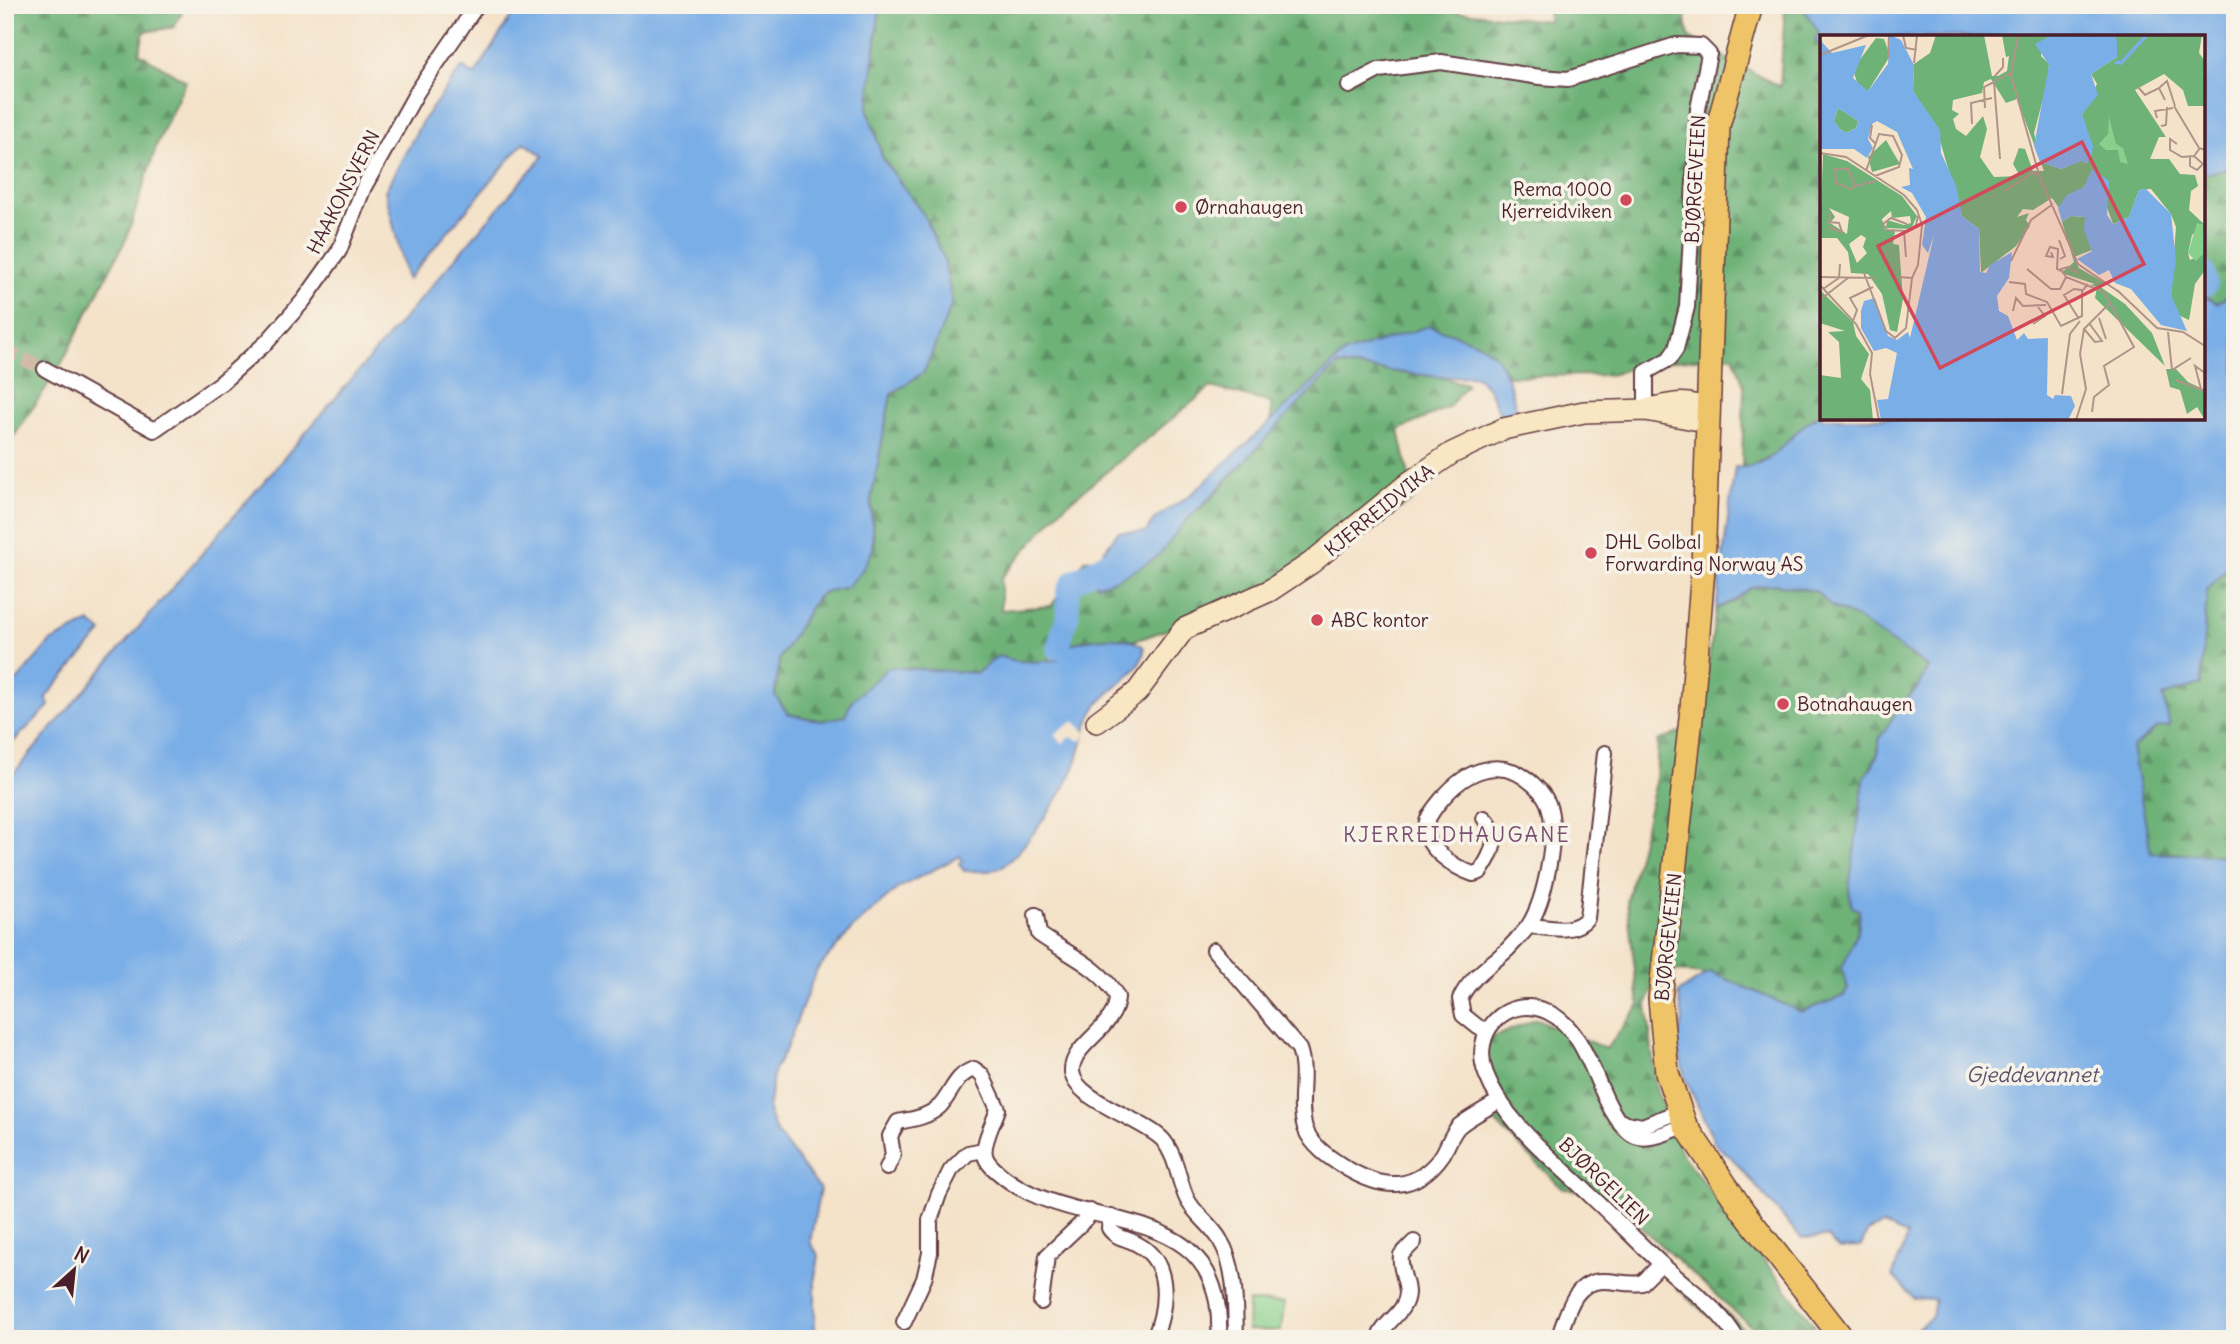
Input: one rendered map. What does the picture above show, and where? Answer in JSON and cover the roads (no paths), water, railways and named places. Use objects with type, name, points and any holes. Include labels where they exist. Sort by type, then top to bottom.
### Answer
[{"type":"main road","name":"BJØRGEVEIEN","points":[[1751,5],[1718,126],[1713,259],[1704,311],[1698,411],[1703,568],[1692,709],[1660,999],[1668,1073],[1682,1118],[1743,1211],[1843,1339]]},
{"type":"main road","name":"BJØRGEVEIEN","points":[[1821,1311],[1832,1339]]},
{"type":"street","name":"HAAKONSVERN","points":[[45,369],[154,430],[221,383],[276,331],[304,300],[339,251],[356,202],[390,139],[417,92],[477,5]]},
{"type":"street","name":"BJØRGEVEIEN","points":[[1349,86],[1380,70],[1441,62],[1569,79],[1676,45],[1701,46],[1709,54],[1698,109],[1687,307],[1676,349],[1669,359],[1646,372],[1646,411]]},
{"type":"street","name":"KJERREIDVIKA","points":[[1097,722],[1137,692],[1184,629],[1269,591],[1311,564],[1410,482],[1452,453],[1503,429],[1584,412],[1646,411],[1678,402],[1698,411]]},
{"type":"street","points":[[1529,926],[1573,929],[1580,927],[1587,918],[1605,753]]},
{"type":"street","points":[[1484,818],[1491,824],[1494,848],[1480,872],[1473,874],[1444,856],[1430,842],[1426,832],[1432,811],[1449,790],[1459,779],[1480,770],[1507,770],[1527,778],[1549,806],[1552,828],[1543,888],[1529,926],[1471,982],[1460,999],[1463,1015],[1487,1030],[1496,1016],[1516,1006],[1536,1007],[1551,1013],[1581,1044],[1621,1122],[1632,1135],[1645,1138],[1682,1118]]},
{"type":"street","points":[[1036,915],[1039,934],[1085,964],[1106,981],[1117,996],[1114,1015],[1074,1060],[1071,1070],[1073,1078],[1085,1093],[1154,1132],[1171,1153],[1194,1212],[1213,1229],[1223,1243],[1234,1294],[1236,1339]]},
{"type":"street","points":[[1214,950],[1299,1049],[1303,1059],[1301,1113],[1306,1131],[1319,1149],[1347,1168],[1387,1186],[1409,1181],[1432,1166],[1458,1127],[1500,1100]]},
{"type":"street","name":"BJØRGELIEN","points":[[1487,1030],[1482,1055],[1486,1074],[1500,1100],[1532,1138],[1661,1264],[1728,1323],[1737,1339]]},
{"type":"street","points":[[887,1168],[892,1155],[890,1136],[898,1122],[923,1118],[940,1105],[959,1077],[974,1069],[982,1075],[992,1090],[998,1109],[984,1150],[986,1162],[1014,1184],[1036,1196],[1148,1228],[1195,1253],[1210,1273],[1217,1292],[1219,1339]]},
{"type":"street","points":[[904,1321],[924,1279],[930,1253],[930,1220],[939,1195],[951,1170],[968,1153],[984,1150]]},
{"type":"street","points":[[1041,1302],[1047,1256],[1086,1219],[1090,1211]]},
{"type":"street","points":[[1111,1216],[1108,1228],[1112,1234],[1147,1249],[1159,1262],[1164,1285],[1154,1339]]},
{"type":"street","points":[[1380,1335],[1405,1302],[1407,1292],[1400,1266],[1401,1255],[1413,1242]]},
{"type":"street","points":[[1558,1339],[1572,1303],[1584,1287],[1602,1281],[1642,1283],[1661,1264]]},
{"type":"water","points":[[518,5],[880,5],[868,110],[883,159],[923,214],[944,259],[952,303],[924,372],[891,394],[871,499],[873,549],[861,572],[847,587],[824,592],[816,598],[779,659],[775,695],[788,714],[822,721],[845,716],[852,700],[889,667],[977,673],[998,656],[1028,662],[1059,659],[1058,648],[1101,638],[1123,639],[1143,646],[1140,663],[1096,707],[1069,779],[1042,822],[1010,860],[992,870],[964,871],[959,864],[963,861],[960,856],[898,888],[852,929],[816,971],[786,1049],[774,1070],[768,1110],[775,1130],[820,1189],[810,1242],[819,1256],[815,1276],[815,1339],[5,1339],[5,783],[543,156],[524,142],[407,280],[385,191],[423,120],[462,67],[475,75]]},
{"type":"water","points":[[1801,5],[2235,5],[2235,167],[2205,174],[2205,35],[1820,35],[1820,46],[1815,40],[1819,32]]},
{"type":"water","name":"Gjeddevannet","points":[[2228,296],[2235,301],[2235,546],[2230,566],[2207,590],[2201,684],[2163,696],[2170,726],[2157,728],[2132,748],[2151,853],[2214,855],[2235,859],[2235,1339],[1904,1339],[1932,1317],[1935,1300],[1914,1299],[1893,1276],[1907,1235],[1883,1225],[1868,1231],[1861,1246],[1839,1249],[1827,1237],[1801,1238],[1731,1157],[1716,1145],[1686,1080],[1676,1043],[1683,1020],[1678,993],[1710,972],[1801,1012],[1844,996],[1848,989],[1842,968],[1855,940],[1860,917],[1859,910],[1852,907],[1849,889],[1864,779],[1877,757],[1880,738],[1899,708],[1918,687],[1928,667],[1853,616],[1833,608],[1815,591],[1776,584],[1751,587],[1735,600],[1716,609],[1735,467],[1763,462],[1820,415],[1820,420],[2205,420],[2205,297],[2217,303]]},
{"type":"water","points":[[1429,326],[1469,340],[1493,354],[1507,377],[1518,418],[1504,423],[1488,388],[1476,376],[1440,377],[1338,365],[1186,521],[1159,554],[1127,574],[1097,585],[1089,571],[1118,532],[1146,532],[1156,519],[1195,491],[1345,353]]},
{"type":"water","points":[[90,622],[102,632],[46,697],[49,706],[5,750],[5,694],[50,642]]},
{"type":"waterway","points":[[2205,281],[2206,285]]},
{"type":"waterway","points":[[1058,648],[1068,614],[1068,591],[1073,582],[1115,558]]},
{"type":"tunnel","points":[[5,350],[45,369]]},
{"type":"place","name":"Rema 1000 Kjerreidviken","points":[[1626,200]]},
{"type":"place","name":"Ørnahaugen","points":[[1181,207]]},
{"type":"place","name":"DHL Golbal Forwarding Norway AS","points":[[1591,553]]},
{"type":"place","name":"ABC kontor","points":[[1317,620]]},
{"type":"place","name":"Botnahaugen","points":[[1783,704]]},
{"type":"district","name":"KJERREIDHAUGANE","points":[[1457,835]]}]
